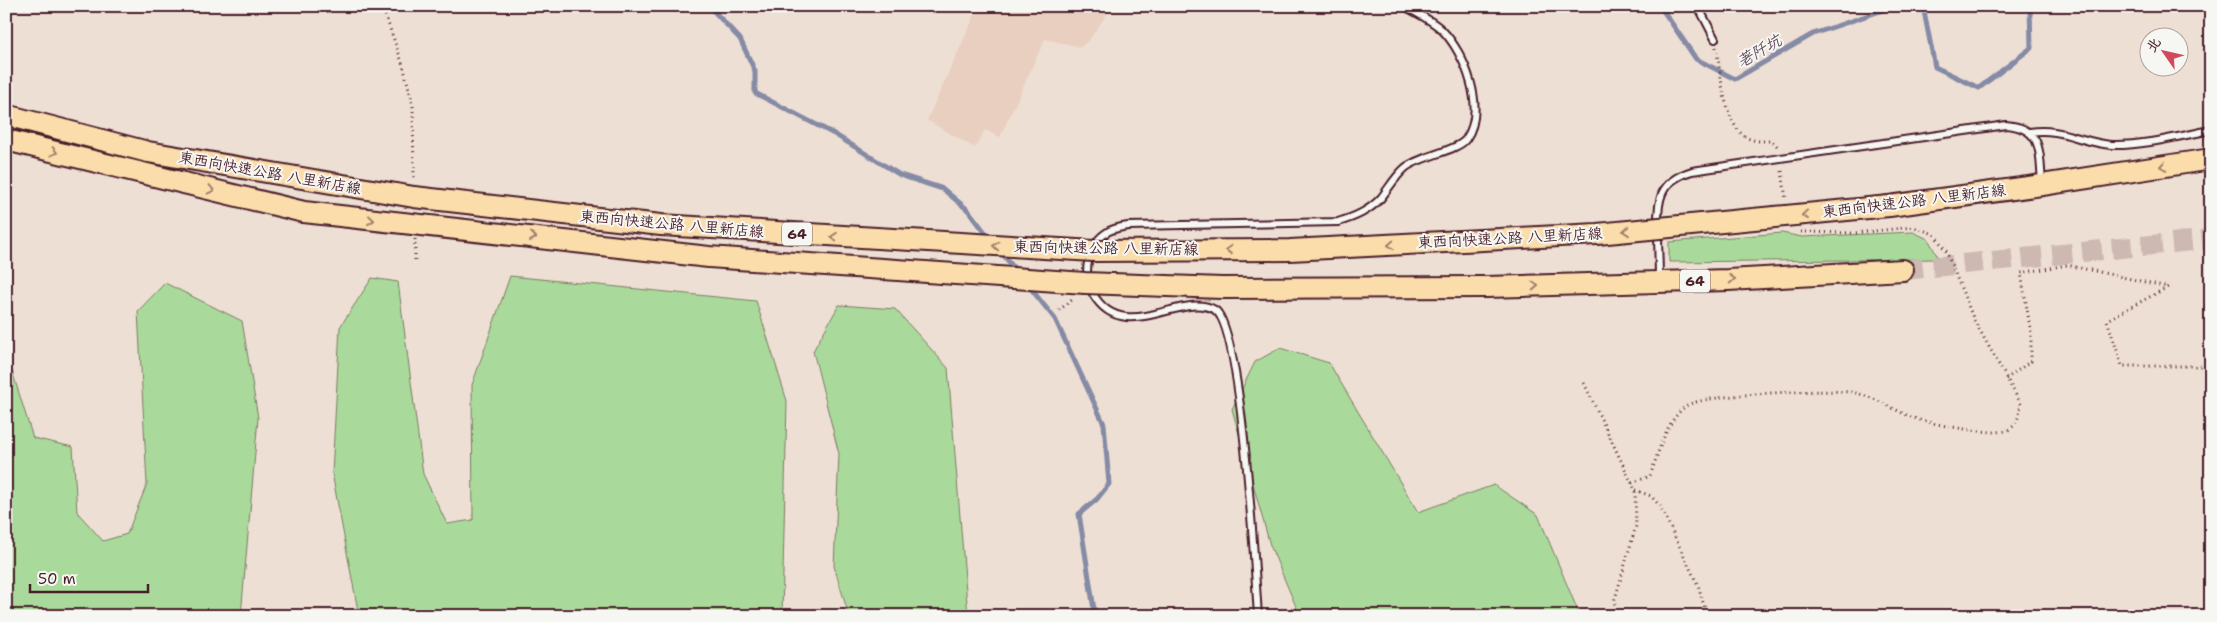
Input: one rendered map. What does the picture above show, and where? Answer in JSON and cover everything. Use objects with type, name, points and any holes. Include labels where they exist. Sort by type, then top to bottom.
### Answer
[{"type":"highway","name":"東西向快速公路 八里新店線","points":[[6,115],[148,152],[414,197],[661,225],[1094,251],[1290,250],[1587,234],[1888,206],[2211,159]]},
{"type":"highway","name":"東西向快速公路 八里新店線","points":[[6,140],[304,212],[709,257],[1086,283],[1212,288],[1486,287],[1659,282],[1904,270]]},
{"type":"lane","points":[[1258,616],[1250,495],[1242,421],[1224,320],[1216,310],[1193,306],[1132,318],[1118,315],[1103,307],[1092,293],[1087,276],[1088,258],[1098,240],[1110,230],[1128,226],[1338,222],[1356,217],[1370,208],[1405,169],[1415,162],[1457,145],[1466,139],[1475,113],[1474,93],[1457,49],[1440,28],[1404,6]]},
{"type":"lane","points":[[1698,6],[1715,39]]},
{"type":"lane","points":[[1659,282],[1658,209],[1660,196],[1667,184],[1679,175],[1692,171],[1994,126],[2015,126],[2030,132],[2053,130],[2083,140],[2114,145],[2134,144],[2211,130]]},
{"type":"lane","points":[[2030,132],[2038,145],[2042,185]]},
{"type":"path","points":[[382,6],[403,64],[412,105],[414,184]]},
{"type":"path","points":[[1715,39],[1728,109],[1735,128],[1755,141],[1772,142],[1777,144],[1779,148]]},
{"type":"path","points":[[1782,171],[1787,206]]},
{"type":"path","points":[[1632,483],[1650,476],[1668,427],[1687,405],[1705,400],[1805,392],[1854,392],[1879,401],[1913,418],[1987,432],[2008,431],[2016,423],[2021,404],[1974,320],[1946,251],[1934,234],[1914,226],[1854,233],[1805,234],[1797,231]]},
{"type":"path","points":[[415,233],[415,263]]},
{"type":"path","points":[[2006,379],[2032,361],[2031,333],[2021,273],[2067,265],[2168,287],[2107,320],[2122,366],[2211,366]]},
{"type":"path","points":[[1584,383],[1635,490],[1636,526],[1616,599],[1614,616]]},
{"type":"path","points":[[1635,490],[1651,496],[1660,506],[1698,585],[1707,616]]},
{"type":"shaded area","points":[[979,6],[1112,6],[1090,39],[1081,47],[1045,39],[1000,137],[985,130],[975,148],[927,120]]},
{"type":"green space","points":[[1913,232],[1928,239],[1939,259],[1669,262],[1669,242],[1782,233],[1802,237]]},
{"type":"green space","points":[[510,276],[756,301],[787,401],[782,616],[359,616],[332,473],[340,327],[372,278],[398,282],[423,474],[447,524],[473,520],[472,385]]},
{"type":"green space","points":[[165,283],[242,321],[258,418],[241,616],[6,616],[6,365],[12,371],[33,438],[73,447],[77,512],[103,541],[127,534],[147,484],[138,311]]},
{"type":"green space","points":[[839,305],[895,309],[948,368],[968,616],[849,616],[834,566],[839,454],[813,351]]},
{"type":"green space","points":[[1280,348],[1329,363],[1418,512],[1494,485],[1538,515],[1580,616],[1300,616],[1270,545],[1232,409],[1255,362]]},
{"type":"waterway","points":[[709,6],[740,39],[755,71],[755,93],[834,134],[900,175],[943,189],[968,210],[991,240]]},
{"type":"waterway","name":"荖阡坑","points":[[1660,6],[1696,59],[1735,79],[1813,34],[1895,6]]},
{"type":"waterway","name":"荖阡坑","points":[[1910,6],[1924,11],[1935,67],[1979,88],[2031,48],[2030,6]]},
{"type":"waterway","name":"荖阡坑","points":[[2208,6],[2211,10]]},
{"type":"waterway","points":[[1001,252],[1018,273]]},
{"type":"waterway","points":[[1028,285],[1055,319],[1104,424],[1109,484],[1097,499],[1079,514],[1095,616]]},
{"type":"tunnel","points":[[1903,270],[2211,239]]}]
